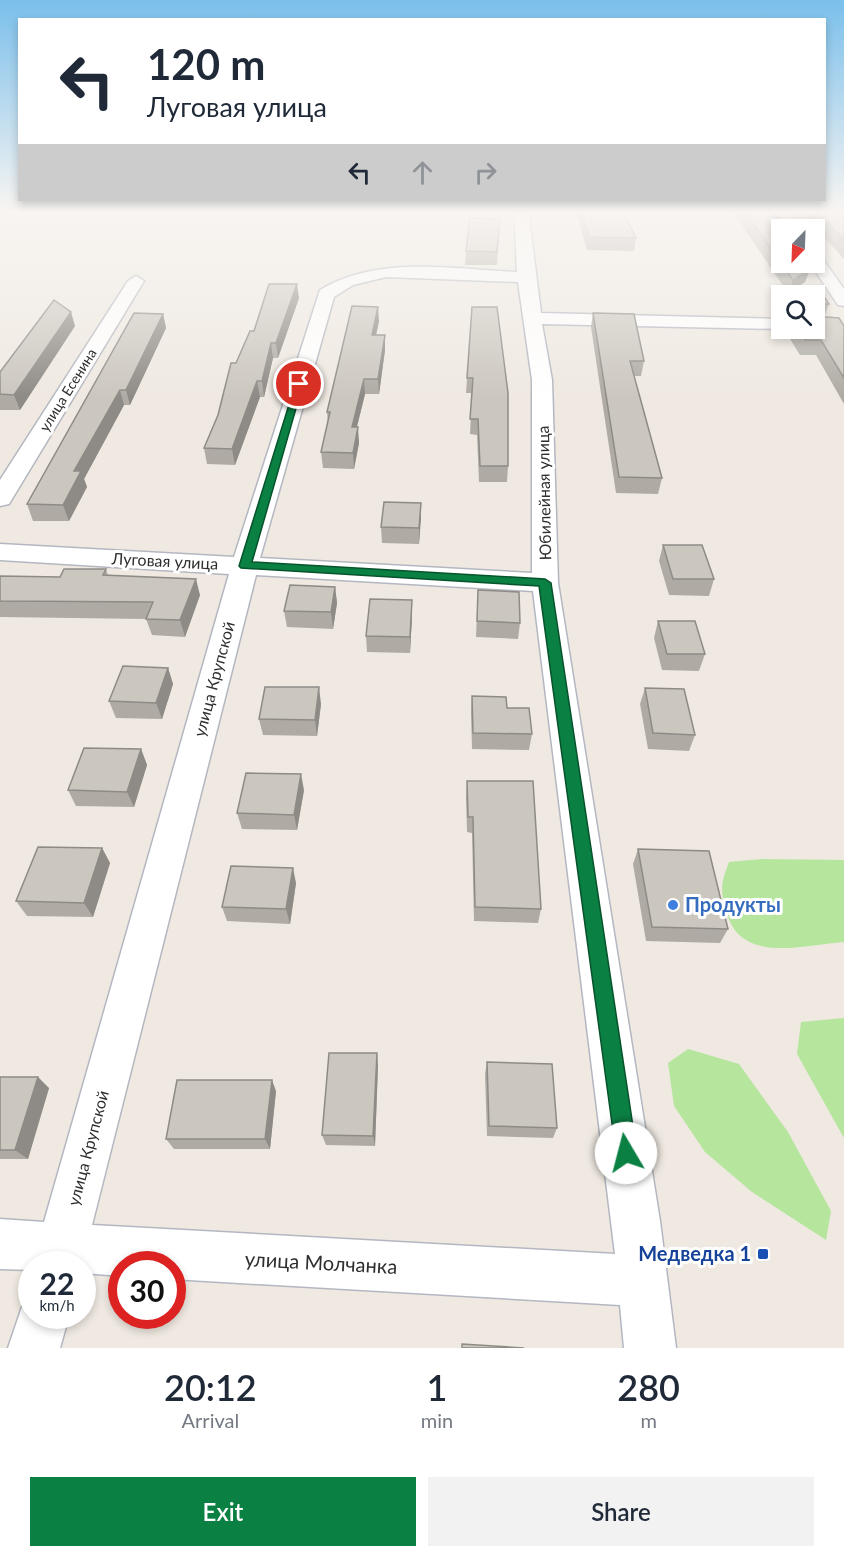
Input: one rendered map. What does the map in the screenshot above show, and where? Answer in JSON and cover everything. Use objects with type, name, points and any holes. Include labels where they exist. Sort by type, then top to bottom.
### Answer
[{"type":"street","name":"улица Крупской","points":[[61,1251],[245,566],[326,294],[347,281],[386,272],[526,277]]},
{"type":"street","name":"Юбилейная улица","points":[[526,272],[542,380],[545,583],[643,1281],[650,1348]]},
{"type":"street","points":[[824,273],[844,301]]},
{"type":"street","name":"улица Есенина","points":[[0,499],[136,281]]},
{"type":"street","points":[[533,318],[771,324]]},
{"type":"street","name":"Луговая улица","points":[[0,552],[545,583]]},
{"type":"street","name":"улица Молчанка","points":[[0,1244],[32,1251]]},
{"type":"street","name":"улица Молчанка","points":[[96,1259],[643,1281]]},
{"type":"street","points":[[34,1348],[39,1329]]},
{"type":"green space","points":[[762,859],[844,860],[844,942],[775,948],[745,939],[733,928],[726,911],[722,891],[729,862]]},
{"type":"green space","points":[[844,1018],[844,1138],[797,1054],[801,1022]]},
{"type":"green space","points":[[688,1049],[739,1064],[788,1132],[831,1211],[826,1240],[752,1192],[705,1152],[674,1106],[668,1063]]},
{"type":"building","points":[[788,273],[804,273],[793,280]]},
{"type":"building","points":[[269,284],[297,284],[276,343],[271,343],[262,381],[257,381],[232,449],[204,448],[218,415],[231,363],[236,363],[250,331],[254,331]]},
{"type":"building","points":[[54,300],[71,312],[14,395],[0,394],[0,372]]},
{"type":"building","points":[[352,306],[378,307],[372,335],[385,335],[378,379],[364,379],[352,427],[358,427],[353,453],[321,452],[330,412],[327,412]]},
{"type":"building","points":[[472,307],[497,307],[508,393],[508,466],[480,466],[478,419],[470,419],[473,378],[467,378]]},
{"type":"building","points":[[134,313],[163,314],[126,390],[120,390],[74,471],[81,471],[63,505],[27,504]]},
{"type":"building","points":[[593,313],[634,314],[644,361],[630,361],[662,478],[619,477]]},
{"type":"building","points":[[825,317],[839,318],[844,326],[844,378],[821,340],[805,340],[825,339]]},
{"type":"building","points":[[384,502],[421,503],[419,528],[381,527]]},
{"type":"building","points":[[663,545],[702,545],[714,579],[673,579]]},
{"type":"building","points":[[64,569],[106,569],[103,575],[196,579],[180,620],[146,619],[153,602],[0,601],[0,576],[60,577]]},
{"type":"building","points":[[290,585],[335,587],[331,612],[284,611]]},
{"type":"building","points":[[478,590],[519,592],[520,623],[477,621]]},
{"type":"building","points":[[370,599],[412,600],[410,637],[366,636]]},
{"type":"building","points":[[658,621],[695,621],[705,654],[667,654]]},
{"type":"building","points":[[123,666],[168,668],[156,703],[109,701]]},
{"type":"building","points":[[265,687],[319,687],[315,720],[259,719]]},
{"type":"building","points":[[645,688],[684,689],[695,735],[653,733]]},
{"type":"building","points":[[472,696],[506,697],[507,708],[529,708],[532,734],[473,733]]},
{"type":"building","points":[[84,748],[141,749],[127,792],[68,790]]},
{"type":"building","points":[[246,773],[301,774],[294,815],[237,813]]},
{"type":"building","points":[[467,781],[533,781],[541,909],[475,907],[473,817],[468,817]]},
{"type":"building","points":[[38,847],[102,848],[84,903],[16,901]]},
{"type":"building","points":[[638,849],[709,851],[728,929],[652,927]]},
{"type":"building","points":[[231,866],[293,868],[286,909],[222,907]]},
{"type":"building","points":[[329,1053],[377,1053],[373,1136],[322,1135]]},
{"type":"building","points":[[487,1062],[552,1064],[557,1128],[489,1126]]},
{"type":"building","points":[[0,1077],[38,1077],[15,1150],[0,1150]]},
{"type":"building","points":[[177,1080],[272,1080],[265,1139],[166,1139]]},
{"type":"building","points":[[462,1344],[524,1348],[462,1348]]},
{"type":"place","name":"Продукты","points":[[673,905]]},
{"type":"place","name":"Медведка 1","points":[[763,1254]]},
{"type":"route","points":[[299,384],[245,566],[545,583],[626,1153]]}]
